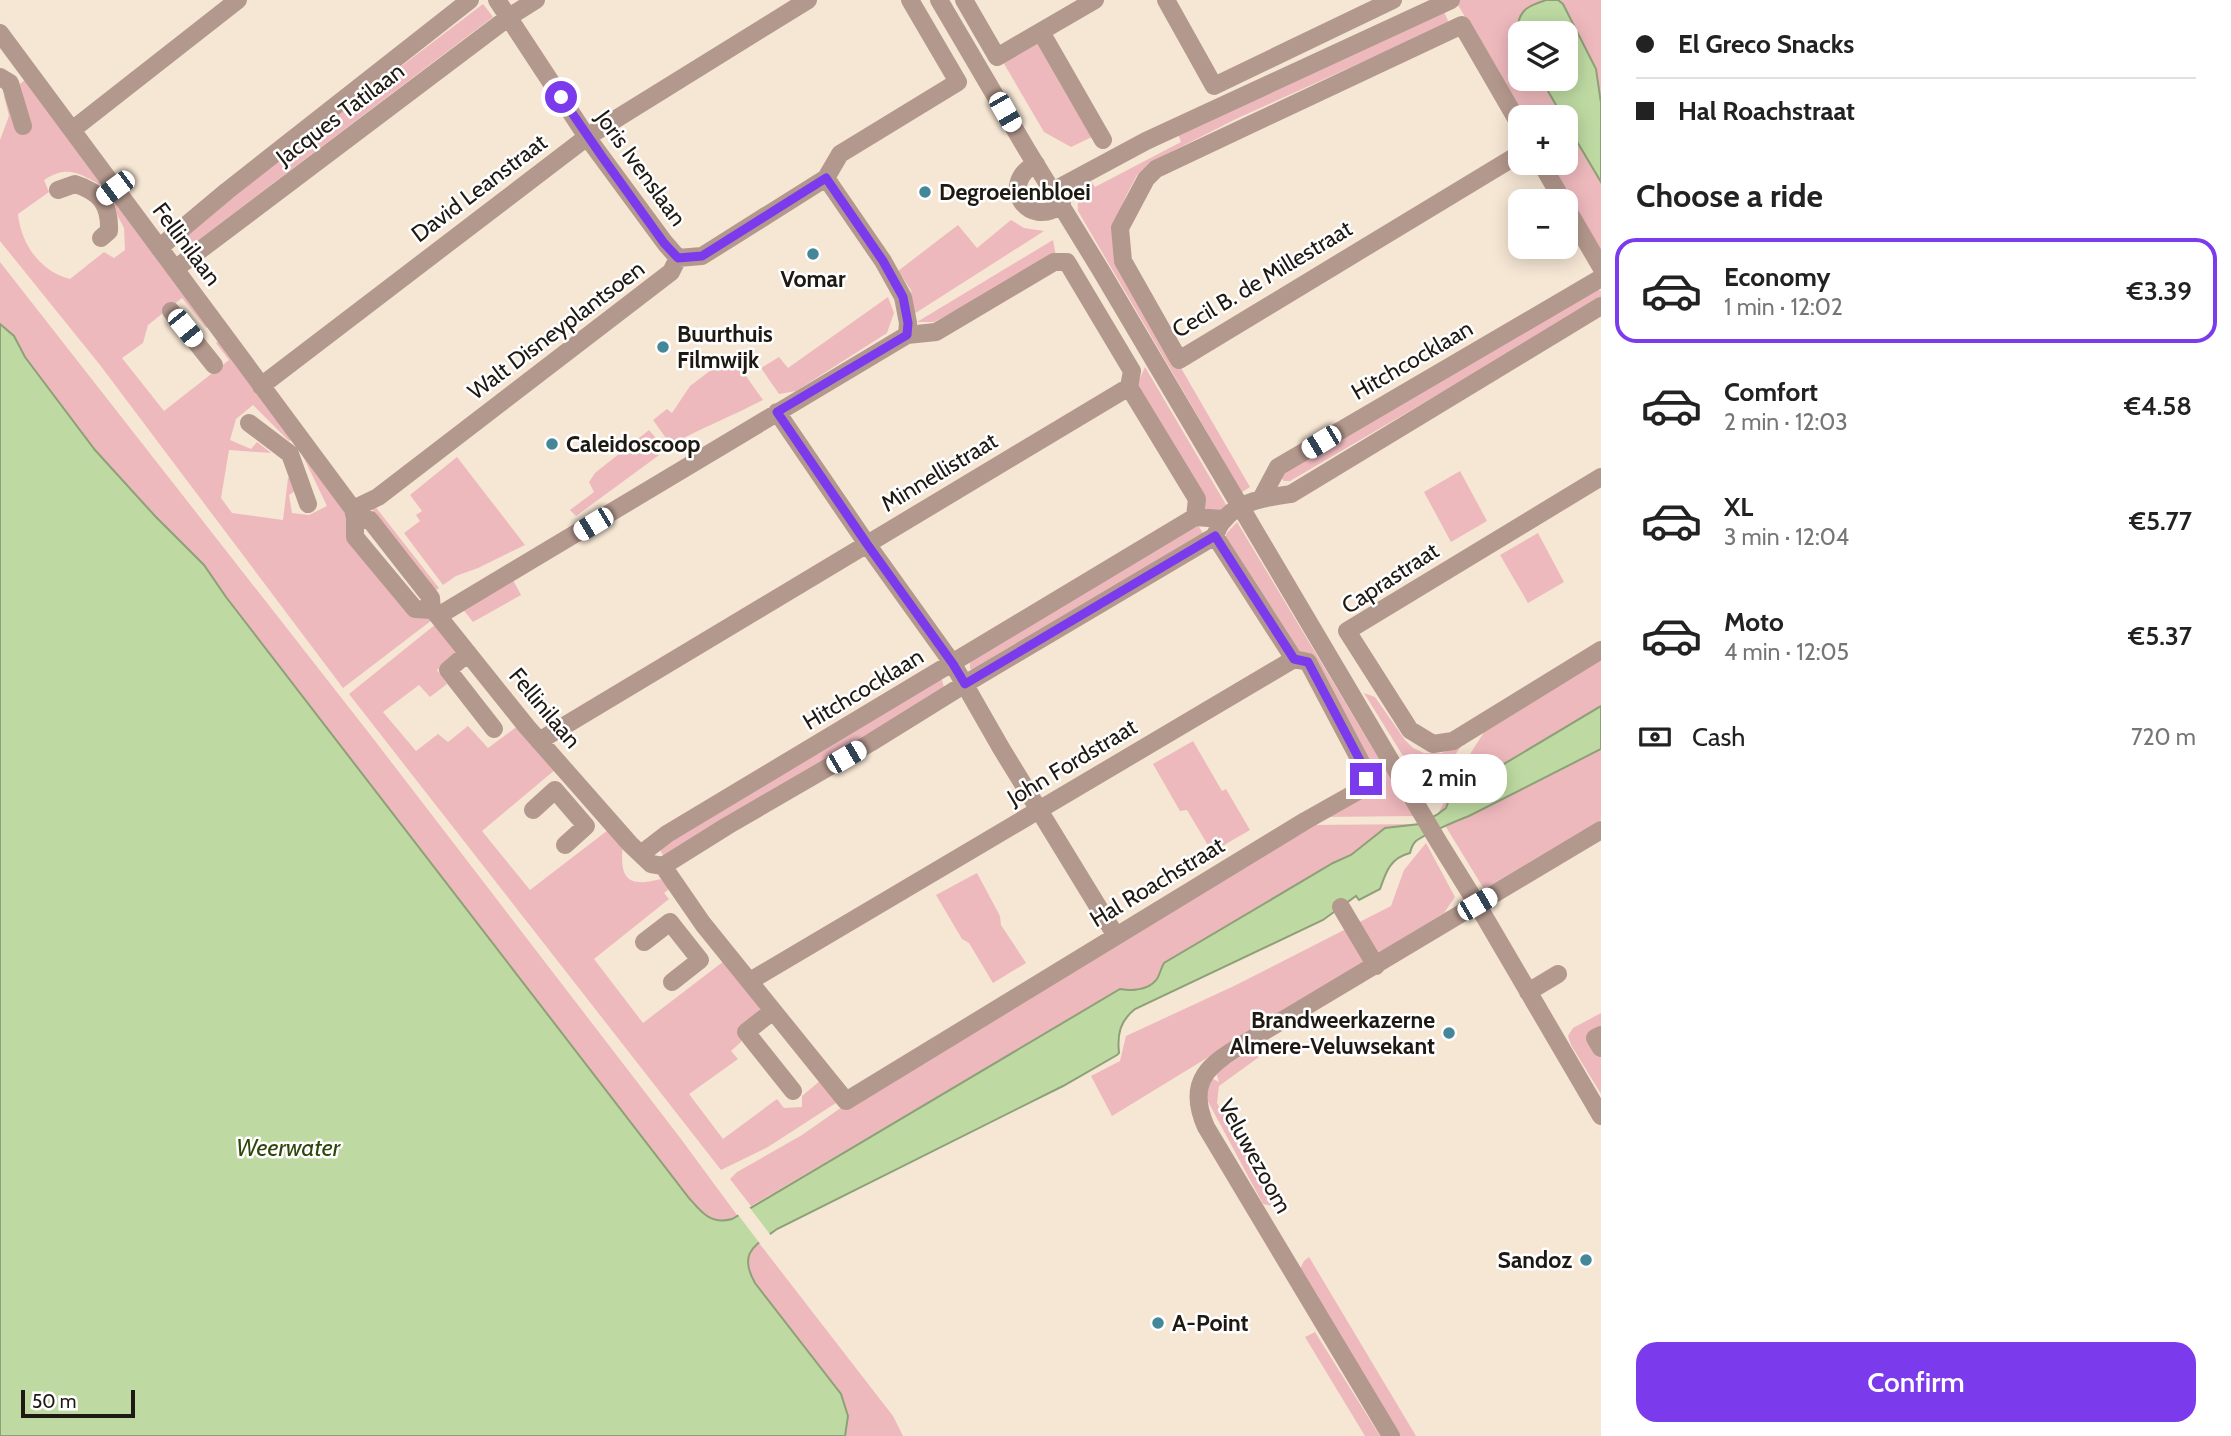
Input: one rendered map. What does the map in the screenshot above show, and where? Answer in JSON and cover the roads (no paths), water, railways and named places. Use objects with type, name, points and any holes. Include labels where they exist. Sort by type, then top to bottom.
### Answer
[{"type":"street","points":[[72,130],[238,0]]},
{"type":"street","name":"Jacques Tatilaan","points":[[159,248],[227,191],[470,0]]},
{"type":"street","name":"Joris Ivenslaan","points":[[497,0],[587,137],[664,243],[678,258]]},
{"type":"street","name":"Jacques Tatilaan","points":[[175,269],[509,17],[536,0]]},
{"type":"street","name":"David Leanstraat","points":[[261,386],[587,137],[808,0]]},
{"type":"street","points":[[678,258],[702,256],[826,178],[840,154],[958,82],[910,0]]},
{"type":"street","points":[[939,0],[1601,1116]]},
{"type":"street","points":[[964,0],[997,57],[1095,0]]},
{"type":"street","points":[[1166,0],[1214,86],[1393,0]]},
{"type":"street","points":[[1036,164],[1021,175],[1018,193],[1028,208],[1046,213],[1055,210],[1058,198],[1146,141],[1451,0]]},
{"type":"street","name":"Cecil B. de Millestraat","points":[[1508,105],[1462,25],[1156,169],[1146,179],[1120,228],[1123,261],[1179,360],[1508,161]]},
{"type":"street","points":[[1041,32],[1103,140]]},
{"type":"street","name":"Fellinilaan","points":[[0,33],[72,130],[108,194],[159,248],[261,386],[297,449],[354,514],[370,520],[431,598],[435,613],[538,741],[640,854],[651,864],[663,866],[703,925],[846,1101]]},
{"type":"street","points":[[23,126],[5,80],[27,70]]},
{"type":"street","points":[[826,178],[883,261],[903,297],[908,323],[907,335]]},
{"type":"street","name":"Fellinilaan","points":[[58,190],[75,184],[108,194]]},
{"type":"street","name":"Fellinilaan","points":[[102,238],[109,231],[108,194]]},
{"type":"street","points":[[1578,228],[1601,267]]},
{"type":"street","name":"Walt Disneyplantsoen","points":[[354,514],[671,272],[678,258]]},
{"type":"street","points":[[435,613],[907,335],[936,332],[1054,262],[1067,262],[1132,371],[1129,387],[1197,499],[1195,517],[1223,519]]},
{"type":"street","name":"Hitchcocklaan","points":[[1262,497],[1278,467],[1601,278]]},
{"type":"street","points":[[663,866],[1215,536],[1223,519],[1241,507],[1262,497],[1291,494],[1601,306]]},
{"type":"street","points":[[171,311],[214,365]]},
{"type":"street","points":[[198,345],[219,328]]},
{"type":"street","name":"Minnellistraat","points":[[538,741],[1129,387]]},
{"type":"street","points":[[777,412],[953,664],[1038,810],[1116,936]]},
{"type":"street","name":"Fellinilaan","points":[[249,423],[297,449]]},
{"type":"street","name":"Fellinilaan","points":[[297,449],[308,504]]},
{"type":"street","name":"Caprastraat","points":[[1601,477],[1347,631],[1410,730],[1433,744],[1453,741],[1601,650]]},
{"type":"street","name":"Hitchcocklaan","points":[[640,854],[667,834],[1195,517]]},
{"type":"street","points":[[1215,536],[1294,659]]},
{"type":"street","points":[[468,653],[447,670],[494,730]]},
{"type":"street","name":"John Fordstraat","points":[[750,981],[1294,659]]},
{"type":"street","name":"Hal Roachstraat","points":[[846,1101],[1360,790],[1366,779],[1363,766],[1308,662],[1294,659]]},
{"type":"street","points":[[533,810],[555,790],[586,826],[565,845]]},
{"type":"street","points":[[571,809],[586,794]]},
{"type":"street","name":"Veluwezoom","points":[[1391,1436],[1206,1127],[1197,1098],[1203,1075],[1212,1065],[1477,904],[1599,836]]},
{"type":"street","points":[[1341,907],[1376,966]]},
{"type":"street","points":[[644,942],[670,922],[700,960],[672,982]]},
{"type":"street","points":[[684,939],[703,925]]},
{"type":"street","points":[[1528,992],[1559,974]]},
{"type":"street","points":[[773,1011],[746,1032],[793,1091]]},
{"type":"street","points":[[1601,1035],[1595,1038],[1601,1048]]},
{"type":"water","points":[[1546,0],[1558,0],[1572,21],[1519,21],[1529,7]]},
{"type":"water","points":[[1578,34],[1596,69],[1601,103],[1601,182],[1578,143],[1578,105],[1556,105],[1548,91],[1578,91]]},
{"type":"water","name":"Weerwater","points":[[0,324],[14,336],[25,357],[95,450],[204,565],[689,1198],[713,1219],[732,1219],[1120,989],[1135,990],[1149,986],[1157,979],[1164,963],[1351,855],[1385,828],[1420,824],[1438,814],[1446,808],[1457,792],[1601,706],[1601,749],[1418,839],[1410,853],[1393,862],[1380,889],[1359,900],[1356,896],[1323,920],[1135,1009],[1121,1028],[1117,1055],[1063,1086],[777,1229],[755,1246],[748,1257],[750,1273],[841,1394],[848,1416],[845,1436],[0,1436]]},
{"type":"place","name":"Degroeienbloei","points":[[925,192]]},
{"type":"place","name":"Vomar","points":[[813,254]]},
{"type":"place","name":"Buurthuis Filmwijk","points":[[663,347]]},
{"type":"place","name":"Caleidoscoop","points":[[552,444]]},
{"type":"place","name":"Brandweerkazerne Almere-Veluwsekant","points":[[1449,1033]]},
{"type":"place","name":"Sandoz","points":[[1586,1260]]},
{"type":"place","name":"A-Point","points":[[1158,1323]]}]
